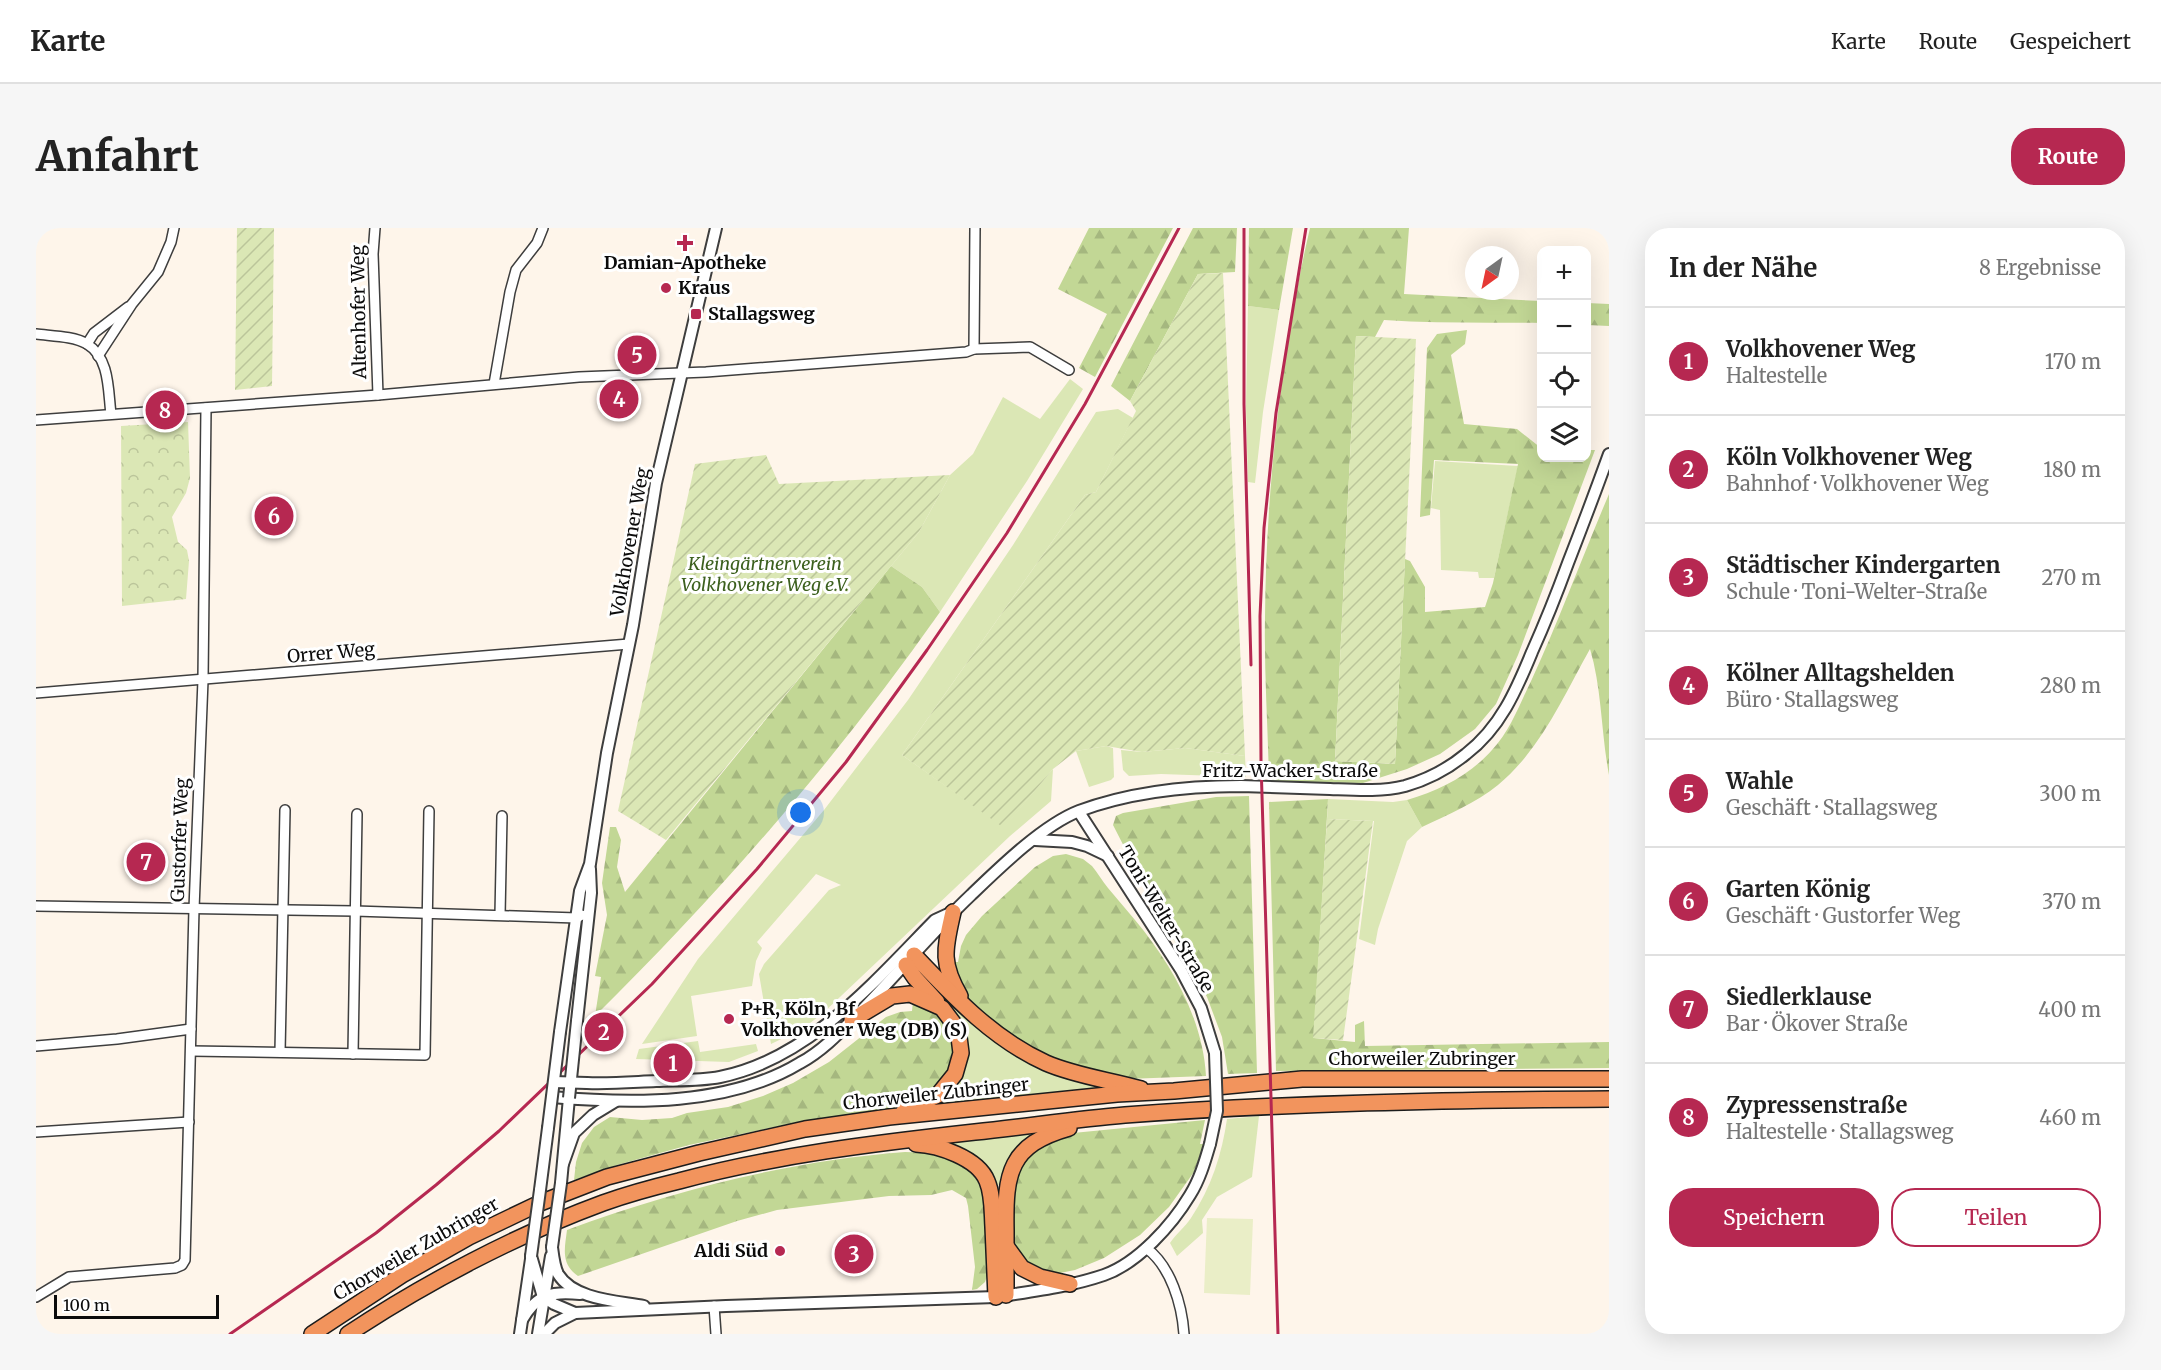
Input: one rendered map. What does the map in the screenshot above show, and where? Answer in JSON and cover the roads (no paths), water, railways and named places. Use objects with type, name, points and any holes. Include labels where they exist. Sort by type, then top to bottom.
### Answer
[{"type":"highway","points":[[953,912],[945,949],[946,967],[966,1007]]},
{"type":"highway","points":[[906,957],[1009,1044],[1048,1064],[1152,1092]]},
{"type":"highway","points":[[889,1117],[918,1106],[938,1095],[955,1074],[961,1060],[959,1037],[954,1024],[915,978],[906,957]]},
{"type":"highway","points":[[852,1020],[892,996],[910,994],[942,1008]]},
{"type":"highway","name":"Chorweiler Zubringer","points":[[312,1334],[402,1275],[469,1237],[540,1203],[595,1181],[687,1156],[806,1130],[889,1117],[1302,1079],[1609,1079]]},
{"type":"highway","name":"Chorweiler Zubringer","points":[[348,1334],[378,1314],[474,1261],[604,1202],[754,1163],[880,1142],[1124,1115],[1314,1105],[1466,1100],[1609,1099]]},
{"type":"highway","points":[[1001,1296],[1006,1245],[1005,1196],[1008,1177],[1014,1162],[1037,1141],[1053,1133],[1124,1115]]},
{"type":"highway","points":[[880,1142],[928,1144],[951,1151],[970,1162],[987,1180],[992,1204],[1001,1296]]},
{"type":"highway","points":[[1006,1245],[1022,1268],[1040,1277],[1070,1284]]},
{"type":"highway","points":[[353,1334],[378,1314]]},
{"type":"street","points":[[99,356],[132,304],[158,272],[171,242],[174,228]]},
{"type":"street","name":"Altenhofer Weg","points":[[375,228],[373,254],[378,395]]},
{"type":"street","points":[[494,384],[516,270],[537,243],[543,228]]},
{"type":"street","name":"Volkhovener Weg","points":[[538,1334],[561,1183],[591,893],[590,864],[607,753],[629,644],[656,483],[716,228]]},
{"type":"street","points":[[974,349],[975,228]]},
{"type":"street","points":[[87,344],[94,333],[132,304]]},
{"type":"street","points":[[36,334],[87,344],[99,356],[105,369],[111,414]]},
{"type":"street","points":[[36,420],[378,395],[579,377],[683,373],[966,352],[974,349],[1030,347],[1069,370]]},
{"type":"street","name":"Gustorfer Weg","points":[[36,1297],[69,1277],[175,1268],[182,1265],[185,1260],[194,909],[203,680],[206,408]]},
{"type":"street","name":"Fritz-Wacker-Straße","points":[[554,1082],[697,1080],[722,1076],[757,1065],[790,1049],[822,1028],[906,957],[992,875],[1062,819],[1079,812],[1115,800],[1181,789],[1238,786],[1372,790],[1406,785],[1444,769],[1468,753],[1494,727],[1512,699],[1552,605],[1609,454]]},
{"type":"street","name":"Orrer Weg","points":[[36,693],[629,644]]},
{"type":"street","points":[[280,1052],[285,810]]},
{"type":"street","points":[[191,1051],[425,1055],[429,811]]},
{"type":"street","name":"Toni-Welter-Straße","points":[[544,1334],[555,1323],[574,1313],[1001,1296],[1038,1292],[1105,1275],[1126,1265],[1146,1248],[1191,1195],[1205,1164],[1217,1111],[1215,1053],[1201,1008],[1181,970],[1079,812]]},
{"type":"street","points":[[352,1054],[357,814]]},
{"type":"street","points":[[500,915],[502,816]]},
{"type":"street","points":[[1035,840],[1072,842],[1108,856]]},
{"type":"street","name":"Volkhovener Weg","points":[[520,1334],[580,891],[590,864]]},
{"type":"street","points":[[36,906],[355,911],[578,918],[589,910]]},
{"type":"street","name":"Fritz-Wacker-Straße","points":[[552,1097],[616,1101],[670,1099],[720,1093],[763,1080],[800,1064],[832,1040],[906,957]]},
{"type":"street","points":[[36,1046],[117,1040],[191,1029]]},
{"type":"street","points":[[563,1164],[574,1133],[593,1115],[616,1101]]},
{"type":"street","points":[[36,1132],[189,1122]]},
{"type":"street","name":"Toni-Welter-Straße","points":[[552,1247],[557,1272],[565,1282],[592,1296]]},
{"type":"street","points":[[1146,1248],[1154,1254],[1180,1304],[1184,1334]]},
{"type":"street","points":[[522,1320],[530,1306],[543,1297],[531,1256]]},
{"type":"street","name":"Toni-Welter-Straße","points":[[543,1297],[560,1292],[658,1308]]},
{"type":"street","name":"Toni-Welter-Straße","points":[[543,1297],[574,1313]]},
{"type":"street","points":[[714,1306],[716,1334]]},
{"type":"railway","points":[[230,1334],[376,1233],[499,1131],[652,984],[757,869],[846,762],[927,650],[1007,533],[1085,404],[1179,228]]},
{"type":"railway","points":[[1244,228],[1244,404],[1251,665]]},
{"type":"railway","points":[[1278,1334],[1261,762],[1260,616],[1264,528],[1276,413],[1306,228]]},
{"type":"place","name":"Damian-Apotheke","points":[[685,243]]},
{"type":"place","name":"Kraus","points":[[666,288]]},
{"type":"place","name":"Stallagsweg","points":[[696,314]]},
{"type":"place","name":"Wahle","points":[[637,355]]},
{"type":"place","name":"Kölner Alltagshelden","points":[[619,399]]},
{"type":"place","name":"Zypressenstraße","points":[[165,410]]},
{"type":"place","name":"Garten König","points":[[274,516]]},
{"type":"place","name":"Siedlerklause","points":[[146,862]]},
{"type":"place","name":"P+R, Köln, Bf Volkhovener Weg (DB) (S)","points":[[729,1019]]},
{"type":"place","name":"Köln Volkhovener Weg","points":[[604,1032]]},
{"type":"place","name":"Volkhovener Weg","points":[[673,1063]]},
{"type":"place","name":"Aldi Süd","points":[[780,1251]]},
{"type":"place","name":"Städtischer Kindergarten","points":[[854,1254]]},
{"type":"park label","name":"Kleingärtnerverein Volkhovener Weg e.V.","points":[[765,574]]}]
